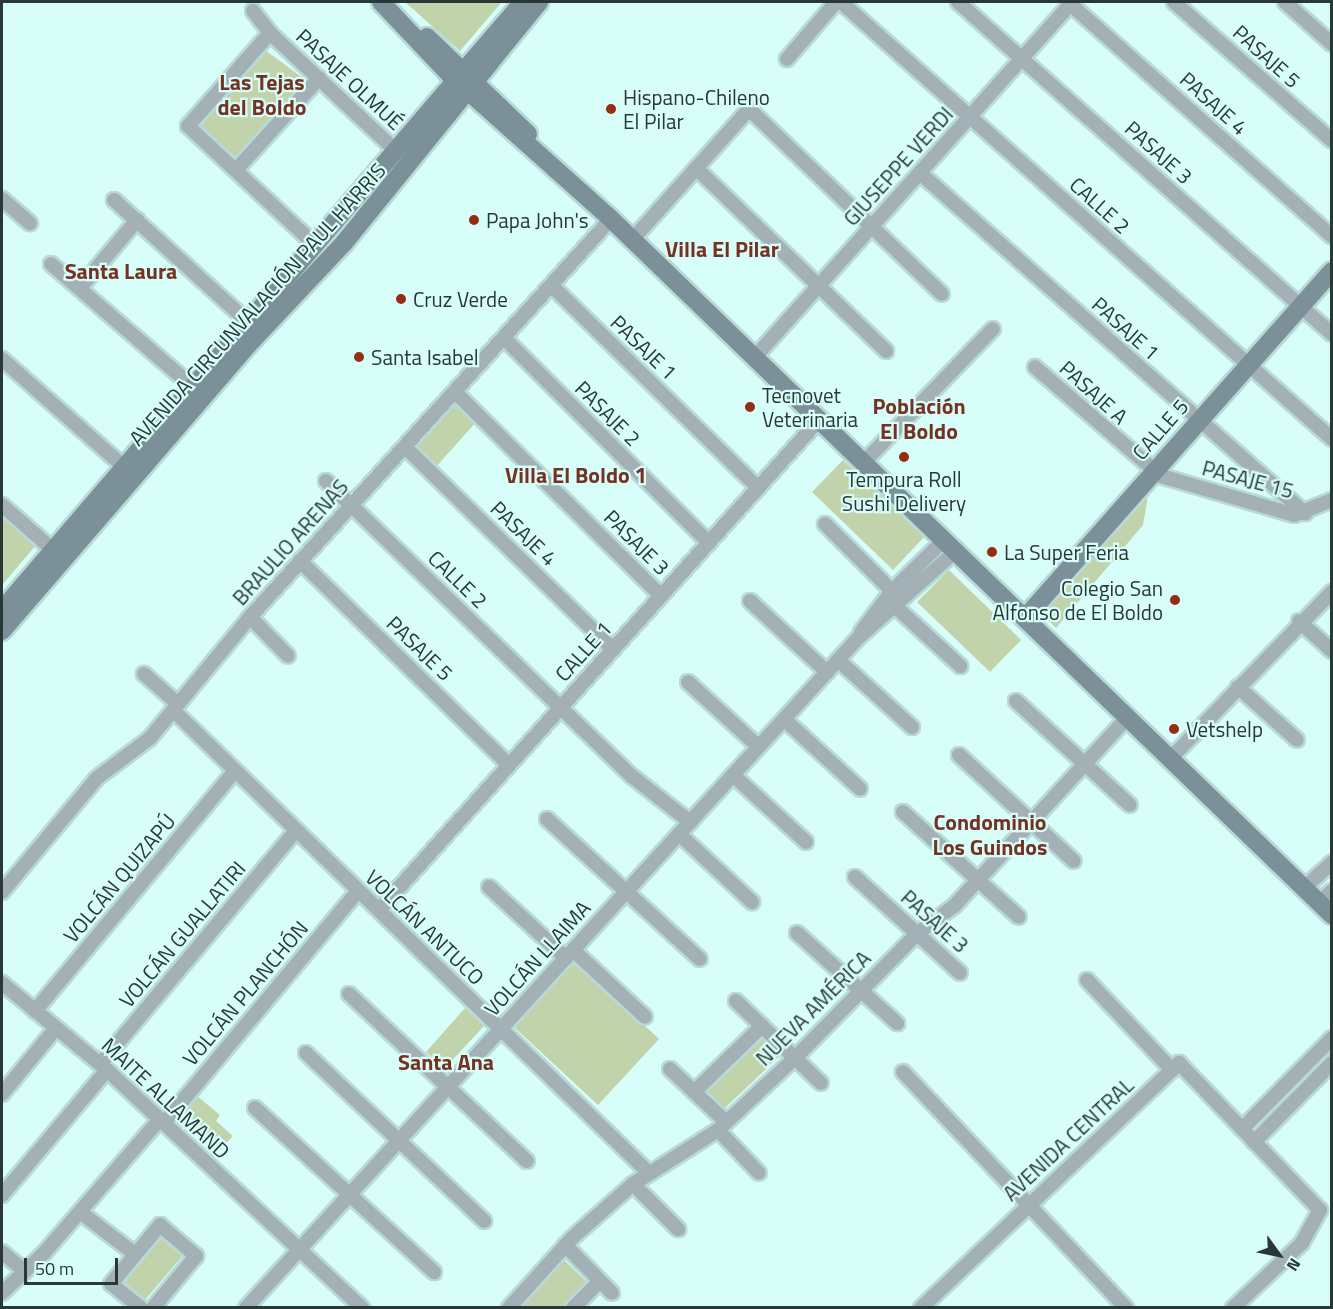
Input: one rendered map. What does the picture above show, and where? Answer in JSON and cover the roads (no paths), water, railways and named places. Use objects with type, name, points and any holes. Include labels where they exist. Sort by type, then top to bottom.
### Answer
[{"type":"main road","name":"AVENIDA CIRCUNVALACIÓN PAUL HARRIS","points":[[2,609],[396,151],[466,81],[539,2]]},
{"type":"main road","points":[[383,3],[951,545],[1304,888],[1327,903]]},
{"type":"main road","name":"AVENIDA CIRCUNVALACIÓN PAUL HARRIS","points":[[2,631],[246,347],[344,243],[466,81],[517,4]]},
{"type":"main road","name":"CALLE 5","points":[[1025,618],[1247,364],[1332,271]]},
{"type":"street","points":[[787,59],[836,2]]},
{"type":"street","name":"CALLE 2","points":[[841,2],[1332,439]]},
{"type":"street","name":"PASAJE 3","points":[[958,2],[1332,334]]},
{"type":"street","name":"GIUSEPPE VERDI","points":[[754,358],[1070,2]]},
{"type":"street","name":"PASAJE 4","points":[[1070,2],[1332,236]]},
{"type":"street","name":"PASAJE 5","points":[[1174,2],[1332,141]]},
{"type":"street","points":[[1285,2],[1332,44]]},
{"type":"street","name":"PASAJE OLMUÉ","points":[[253,10],[270,33],[396,151]]},
{"type":"street","points":[[270,33],[188,126],[315,245]]},
{"type":"street","points":[[236,170],[319,78]]},
{"type":"street","points":[[632,240],[749,109],[942,294]]},
{"type":"street","points":[[696,168],[886,351]]},
{"type":"street","name":"PASAJE 1","points":[[920,173],[1305,513]]},
{"type":"street","points":[[2,199],[30,223]]},
{"type":"street","points":[[114,200],[249,323]]},
{"type":"street","name":"BRAULIO ARENAS","points":[[2,892],[98,778],[143,745],[250,617],[552,286],[610,219]]},
{"type":"street","points":[[80,288],[137,220]]},
{"type":"street","points":[[51,264],[193,387]]},
{"type":"street","name":"PASAJE 1","points":[[552,286],[758,488]]},
{"type":"street","points":[[864,462],[993,329]]},
{"type":"street","name":"PASAJE 2","points":[[504,338],[709,543]]},
{"type":"street","points":[[2,359],[124,467]]},
{"type":"street","name":"PASAJE A","points":[[1035,367],[1152,472]]},
{"type":"street","name":"PASAJE 3","points":[[454,392],[662,596]]},
{"type":"street","name":"CALLE 1","points":[[379,910],[819,420]]},
{"type":"street","name":"PASAJE 4","points":[[405,447],[613,649]]},
{"type":"street","name":"PASAJE 15","points":[[1152,472],[1294,515],[1305,513],[1332,500]]},
{"type":"street","name":"CALLE 2","points":[[326,482],[633,777],[690,822]]},
{"type":"street","points":[[2,505],[53,550]]},
{"type":"street","points":[[825,524],[892,591]]},
{"type":"street","name":"VOLCÁN LLAIMA","points":[[250,1306],[298,1249],[859,637],[892,591],[951,545]]},
{"type":"street","name":"VOLCÁN LLAIMA","points":[[859,637],[897,608],[951,545]]},
{"type":"street","name":"PASAJE 5","points":[[300,561],[509,765]]},
{"type":"street","points":[[1170,759],[1299,621],[1332,592]]},
{"type":"street","points":[[750,601],[827,672]]},
{"type":"street","points":[[897,608],[960,666]]},
{"type":"street","points":[[250,617],[288,656]]},
{"type":"street","points":[[1299,621],[1332,651]]},
{"type":"street","points":[[838,660],[912,727]]},
{"type":"street","name":"VOLCÁN ANTUCO","points":[[144,674],[234,772],[649,1173]]},
{"type":"street","points":[[688,682],[759,747]]},
{"type":"street","points":[[1238,687],[1297,740]]},
{"type":"street","points":[[1016,700],[1130,805]]},
{"type":"street","name":"NUEVA AMÉRICA","points":[[509,1308],[565,1245],[633,1184],[722,1126],[795,1058],[918,933],[954,906],[1128,717]]},
{"type":"street","points":[[784,719],[860,789]]},
{"type":"street","points":[[959,754],[1074,861]]},
{"type":"street","name":"VOLCÁN QUIZAPÚ","points":[[35,1011],[234,772]]},
{"type":"street","points":[[733,775],[806,842]]},
{"type":"street","points":[[903,812],[1019,917]]},
{"type":"street","points":[[547,819],[700,959]]},
{"type":"street","name":"VOLCÁN GUALLATIRI","points":[[2,1195],[103,1067],[296,832]]},
{"type":"street","points":[[679,834],[752,902]]},
{"type":"street","points":[[1304,888],[1332,863]]},
{"type":"street","name":"PASAJE 3","points":[[855,877],[960,972]]},
{"type":"street","points":[[489,887],[645,1017]]},
{"type":"street","name":"VOLCÁN PLANCHÓN","points":[[2,1293],[80,1212],[162,1121],[358,891]]},
{"type":"street","points":[[796,933],[897,1023]]},
{"type":"street","points":[[1088,980],[1172,1070],[1179,1063],[1320,1210],[1302,1243],[1233,1308]]},
{"type":"street","name":"MAITE ALLAMAND","points":[[4,990],[35,1011],[103,1067],[362,1308]]},
{"type":"street","points":[[349,994],[527,1161]]},
{"type":"street","points":[[736,1000],[821,1083]]},
{"type":"street","points":[[694,1092],[762,1026]]},
{"type":"street","points":[[2,1094],[56,1028]]},
{"type":"street","points":[[1242,1129],[1332,1038]]},
{"type":"street","points":[[306,1053],[392,1129],[398,1141],[484,1221]]},
{"type":"street","points":[[1254,1142],[1332,1062]]},
{"type":"street","points":[[670,1069],[694,1092],[759,1173]]},
{"type":"street","name":"AVENIDA CENTRAL","points":[[921,1308],[1172,1070]]},
{"type":"street","points":[[903,1072],[1126,1308]]},
{"type":"street","points":[[255,1108],[434,1272]]},
{"type":"street","points":[[633,1184],[678,1229]]},
{"type":"street","points":[[80,1212],[135,1254]]},
{"type":"street","points":[[141,1308],[111,1284],[160,1225],[196,1256],[153,1308]]},
{"type":"street","points":[[565,1245],[612,1293]]},
{"type":"street","points":[[2,1252],[25,1271]]},
{"type":"street","points":[[573,1308],[600,1281]]},
{"type":"place","name":"Hispano-Chileno El Pilar","points":[[611,109]]},
{"type":"place","name":"Papa John's","points":[[474,220]]},
{"type":"place","name":"Cruz Verde","points":[[401,299]]},
{"type":"place","name":"Santa Isabel","points":[[359,357]]},
{"type":"place","name":"Tecnovet Veterinaria","points":[[750,407]]},
{"type":"place","name":"Tempura Roll Sushi Delivery","points":[[904,457]]},
{"type":"place","name":"La Super Feria","points":[[992,552]]},
{"type":"place","name":"Colegio San Alfonso de El Boldo","points":[[1175,600]]},
{"type":"place","name":"Vetshelp","points":[[1174,729]]},
{"type":"district","name":"Las Tejas del Boldo","points":[[262,94]]},
{"type":"district","name":"Villa El Pilar","points":[[722,250]]},
{"type":"district","name":"Santa Laura","points":[[121,272]]},
{"type":"district","name":"Población El Boldo","points":[[919,419]]},
{"type":"district","name":"Villa El Boldo 1","points":[[576,476]]},
{"type":"district","name":"Condominio Los Guindos","points":[[990,834]]},
{"type":"district","name":"Santa Ana","points":[[446,1063]]}]
